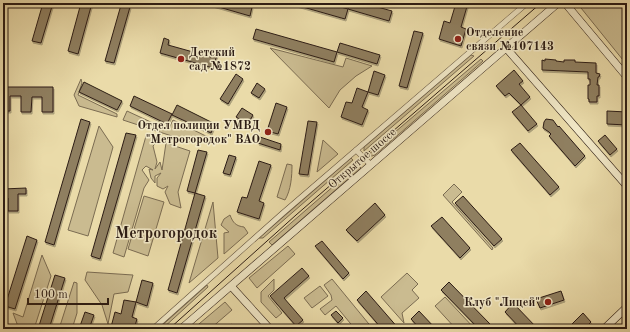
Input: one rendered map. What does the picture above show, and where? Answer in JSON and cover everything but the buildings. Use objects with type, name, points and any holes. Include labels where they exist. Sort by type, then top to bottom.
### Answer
[{"type":"street","points":[[153,329],[356,150],[528,3]]},
{"type":"street","name":"Открытое шоссе","points":[[181,329],[507,49],[558,3]]},
{"type":"street","points":[[565,3],[627,77]]},
{"type":"street","points":[[507,49],[627,186]]},
{"type":"street","points":[[356,150],[371,165]]},
{"type":"street","points":[[231,286],[270,329]]},
{"type":"street","points":[[604,329],[627,307]]},
{"type":"shaded area","points":[[577,3],[627,3],[627,65]]},
{"type":"shaded area","points":[[270,48],[343,67],[346,58],[372,66],[356,76],[340,90],[329,108]]},
{"type":"shaded area","points":[[471,55],[474,56],[364,151],[364,147]]},
{"type":"shaded area","points":[[481,59],[483,61],[375,155],[368,155]]},
{"type":"shaded area","points":[[81,79],[82,83],[78,95],[117,114],[117,117],[79,106],[74,95]]},
{"type":"shaded area","points":[[127,111],[168,130],[173,120],[212,139],[190,142],[123,120]]},
{"type":"shaded area","points":[[99,126],[113,147],[88,236],[68,230]]},
{"type":"shaded area","points":[[146,136],[158,141],[153,146],[157,162],[155,169],[160,162],[162,170],[166,143],[190,151],[178,192],[181,208],[170,204],[165,192],[168,186],[163,189],[157,186],[157,178],[161,173],[155,176],[155,183],[151,178],[149,169],[153,170],[146,166],[142,170],[149,180],[144,188],[124,257],[113,253]]},
{"type":"shaded area","points":[[323,140],[338,154],[317,172]]},
{"type":"shaded area","points":[[351,158],[353,160],[263,238],[259,238]]},
{"type":"shaded area","points":[[287,164],[292,165],[292,174],[290,187],[285,200],[277,197]]},
{"type":"shaded area","points":[[358,165],[361,168],[272,245],[269,242]]},
{"type":"shaded area","points":[[454,184],[462,192],[452,202],[493,248],[492,250],[443,195]]},
{"type":"shaded area","points":[[144,196],[164,202],[148,256],[128,249]]},
{"type":"shaded area","points":[[213,202],[218,258],[189,283]]},
{"type":"shaded area","points":[[230,215],[235,224],[244,227],[248,233],[224,254],[224,233],[229,232],[221,225],[224,219]]},
{"type":"shaded area","points":[[288,246],[295,254],[257,288],[249,278]]},
{"type":"shaded area","points":[[42,255],[51,276],[34,329],[19,329],[13,313],[23,317]]},
{"type":"shaded area","points":[[87,272],[133,275],[128,292],[114,294],[108,324],[102,305],[85,280]]},
{"type":"shaded area","points":[[407,273],[418,284],[412,290],[419,298],[402,313],[404,323],[381,297]]},
{"type":"shaded area","points":[[274,279],[274,290],[268,296],[282,313],[276,318],[261,302],[261,292]]},
{"type":"shaded area","points":[[332,279],[373,329],[355,329],[336,306],[325,315],[320,309],[332,300],[331,295],[324,285]]},
{"type":"shaded area","points":[[74,282],[77,283],[77,313],[72,329],[59,329]]},
{"type":"shaded area","points":[[207,285],[208,287],[162,329],[158,329]]},
{"type":"shaded area","points":[[320,286],[328,296],[312,308],[304,298]]},
{"type":"shaded area","points":[[445,297],[475,329],[456,329],[435,306]]},
{"type":"shaded area","points":[[225,302],[232,310],[210,329],[193,329]]},
{"type":"tram line","points":[[169,329],[296,215],[541,3]]},
{"type":"place","name":"Отделение связи №107143","points":[[458,39]]},
{"type":"place","name":"Детский сад №1872","points":[[181,59]]},
{"type":"place","name":"Отдел полиции УМВД \"Метрогородок\" ВАО","points":[[268,132]]},
{"type":"place","name":"Клуб \"Лицей\"","points":[[548,302]]},
{"type":"district","name":"Метрогородок","points":[[166,232]]}]
